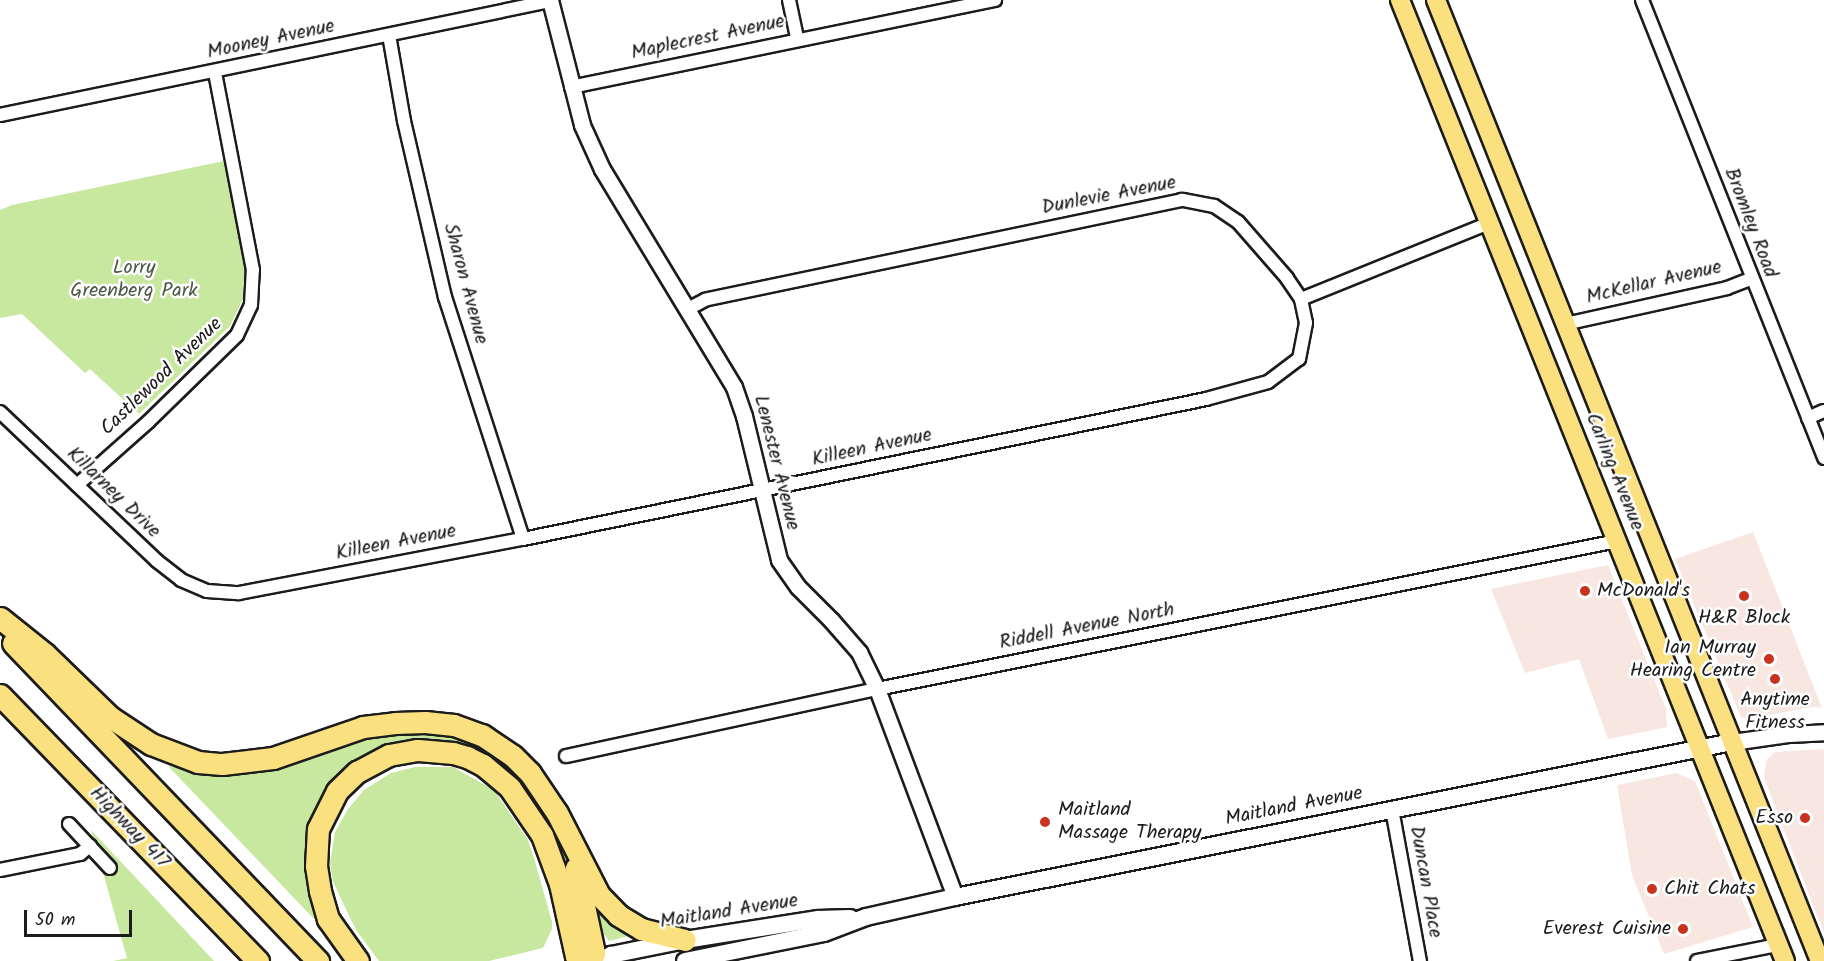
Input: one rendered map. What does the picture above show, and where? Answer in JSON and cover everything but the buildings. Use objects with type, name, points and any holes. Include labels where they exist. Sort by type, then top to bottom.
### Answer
[{"type":"highway","points":[[0,618],[45,654],[110,717],[152,744],[198,762],[222,764],[273,758],[363,727],[425,722],[454,725],[482,735],[513,756],[530,773],[557,813],[599,895],[618,915],[685,951]]},
{"type":"highway","points":[[0,628],[318,961]]},
{"type":"highway","name":"Highway 417","points":[[0,694],[258,961]]},
{"type":"highway","points":[[358,961],[328,919],[316,866],[318,829],[337,791],[357,772],[389,755],[418,750],[453,753],[467,757],[483,765],[510,788],[542,835],[560,884],[576,956],[580,961]]},
{"type":"highway","points":[[557,813],[581,885],[594,953],[591,961]]},
{"type":"main road","name":"Carling Avenue","points":[[1400,0],[1701,748],[1781,953]]},
{"type":"main road","name":"Carling Avenue","points":[[1436,0],[1820,961]]},
{"type":"main road","name":"Maitland Avenue","points":[[602,961],[611,955],[685,951],[818,919],[866,917],[955,897],[1732,742]]},
{"type":"street","points":[[789,0],[797,39]]},
{"type":"street","name":"Maplecrest Avenue","points":[[571,87],[995,0]]},
{"type":"street","name":"Bromley Road","points":[[1642,0],[1824,458]]},
{"type":"street","name":"Mooney Avenue","points":[[0,115],[550,1]]},
{"type":"street","name":"Lenester Avenue","points":[[550,1],[582,125],[602,169],[734,387],[744,416],[779,560],[798,587],[859,652],[877,689],[955,897]]},
{"type":"street","name":"Sharon Avenue","points":[[389,35],[404,121],[445,297],[523,539]]},
{"type":"street","name":"Castlewood Avenue","points":[[77,485],[148,422],[237,334],[251,305],[254,270],[215,72]]},
{"type":"street","name":"Dunlevie Avenue","points":[[688,309],[705,300],[1182,200],[1214,206],[1238,222],[1287,278],[1300,299]]},
{"type":"street","points":[[1300,299],[1490,223]]},
{"type":"street","name":"McKellar Avenue","points":[[1565,324],[1727,288],[1751,279]]},
{"type":"street","name":"Killeen Avenue","points":[[207,591],[239,593],[523,539],[1195,401],[1268,382],[1299,359],[1306,323],[1300,299]]},
{"type":"street","points":[[1808,418],[1824,411]]},
{"type":"street","name":"Killarney Drive","points":[[0,412],[157,561],[181,580],[207,591]]},
{"type":"street","name":"Riddell Avenue North","points":[[566,756],[877,689],[1617,541]]},
{"type":"street","points":[[1732,742],[1824,732]]},
{"type":"street","name":"Duncan Place","points":[[1392,809],[1420,961]]},
{"type":"street","points":[[69,824],[110,868]]},
{"type":"street","points":[[0,870],[80,854],[90,846]]},
{"type":"street","points":[[1696,961],[1781,953]]},
{"type":"shaded area","points":[[1753,532],[1822,708],[1813,707],[1747,719],[1741,717],[1675,559]]},
{"type":"shaded area","points":[[1608,565],[1666,709],[1667,727],[1608,739],[1579,659],[1525,673],[1491,589]]},
{"type":"shaded area","points":[[1824,749],[1824,933],[1764,778],[1766,761],[1775,752]]},
{"type":"shaded area","points":[[1676,773],[1695,781],[1753,927],[1664,954],[1632,875],[1617,785]]},
{"type":"green space","name":"Lorry Greenberg Park","points":[[224,161],[245,270],[243,299],[230,326],[139,414],[90,369],[85,373],[22,314],[0,318],[0,210],[12,205]]},
{"type":"green space","points":[[386,730],[458,732],[515,766],[562,836],[582,923],[543,817],[526,792],[506,771],[465,746],[446,741],[426,741],[334,780],[313,812],[306,838],[305,872],[312,903],[318,916],[314,919],[168,766],[216,773]]},
{"type":"green space","points":[[415,767],[453,767],[494,790],[528,840],[534,858],[552,922],[552,929],[543,948],[489,961],[379,961],[356,930],[333,882],[330,863],[335,832],[348,809],[364,790],[391,773]]},
{"type":"green space","points":[[91,830],[214,961],[113,961],[127,958]]},
{"type":"green space","points":[[593,899],[633,935],[609,941],[605,935],[600,936]]},
{"type":"place","name":"McDonald's","points":[[1585,591]]},
{"type":"place","name":"H&R Block","points":[[1744,596]]},
{"type":"place","name":"Ian Murray Hearing Centre","points":[[1769,659]]},
{"type":"place","name":"Anytime Fitness","points":[[1775,679]]},
{"type":"place","name":"Esso","points":[[1805,818]]},
{"type":"place","name":"Maitland Massage Therapy","points":[[1045,822]]},
{"type":"place","name":"Chit Chats","points":[[1652,889]]},
{"type":"place","name":"Everest Cuisine","points":[[1683,929]]}]
